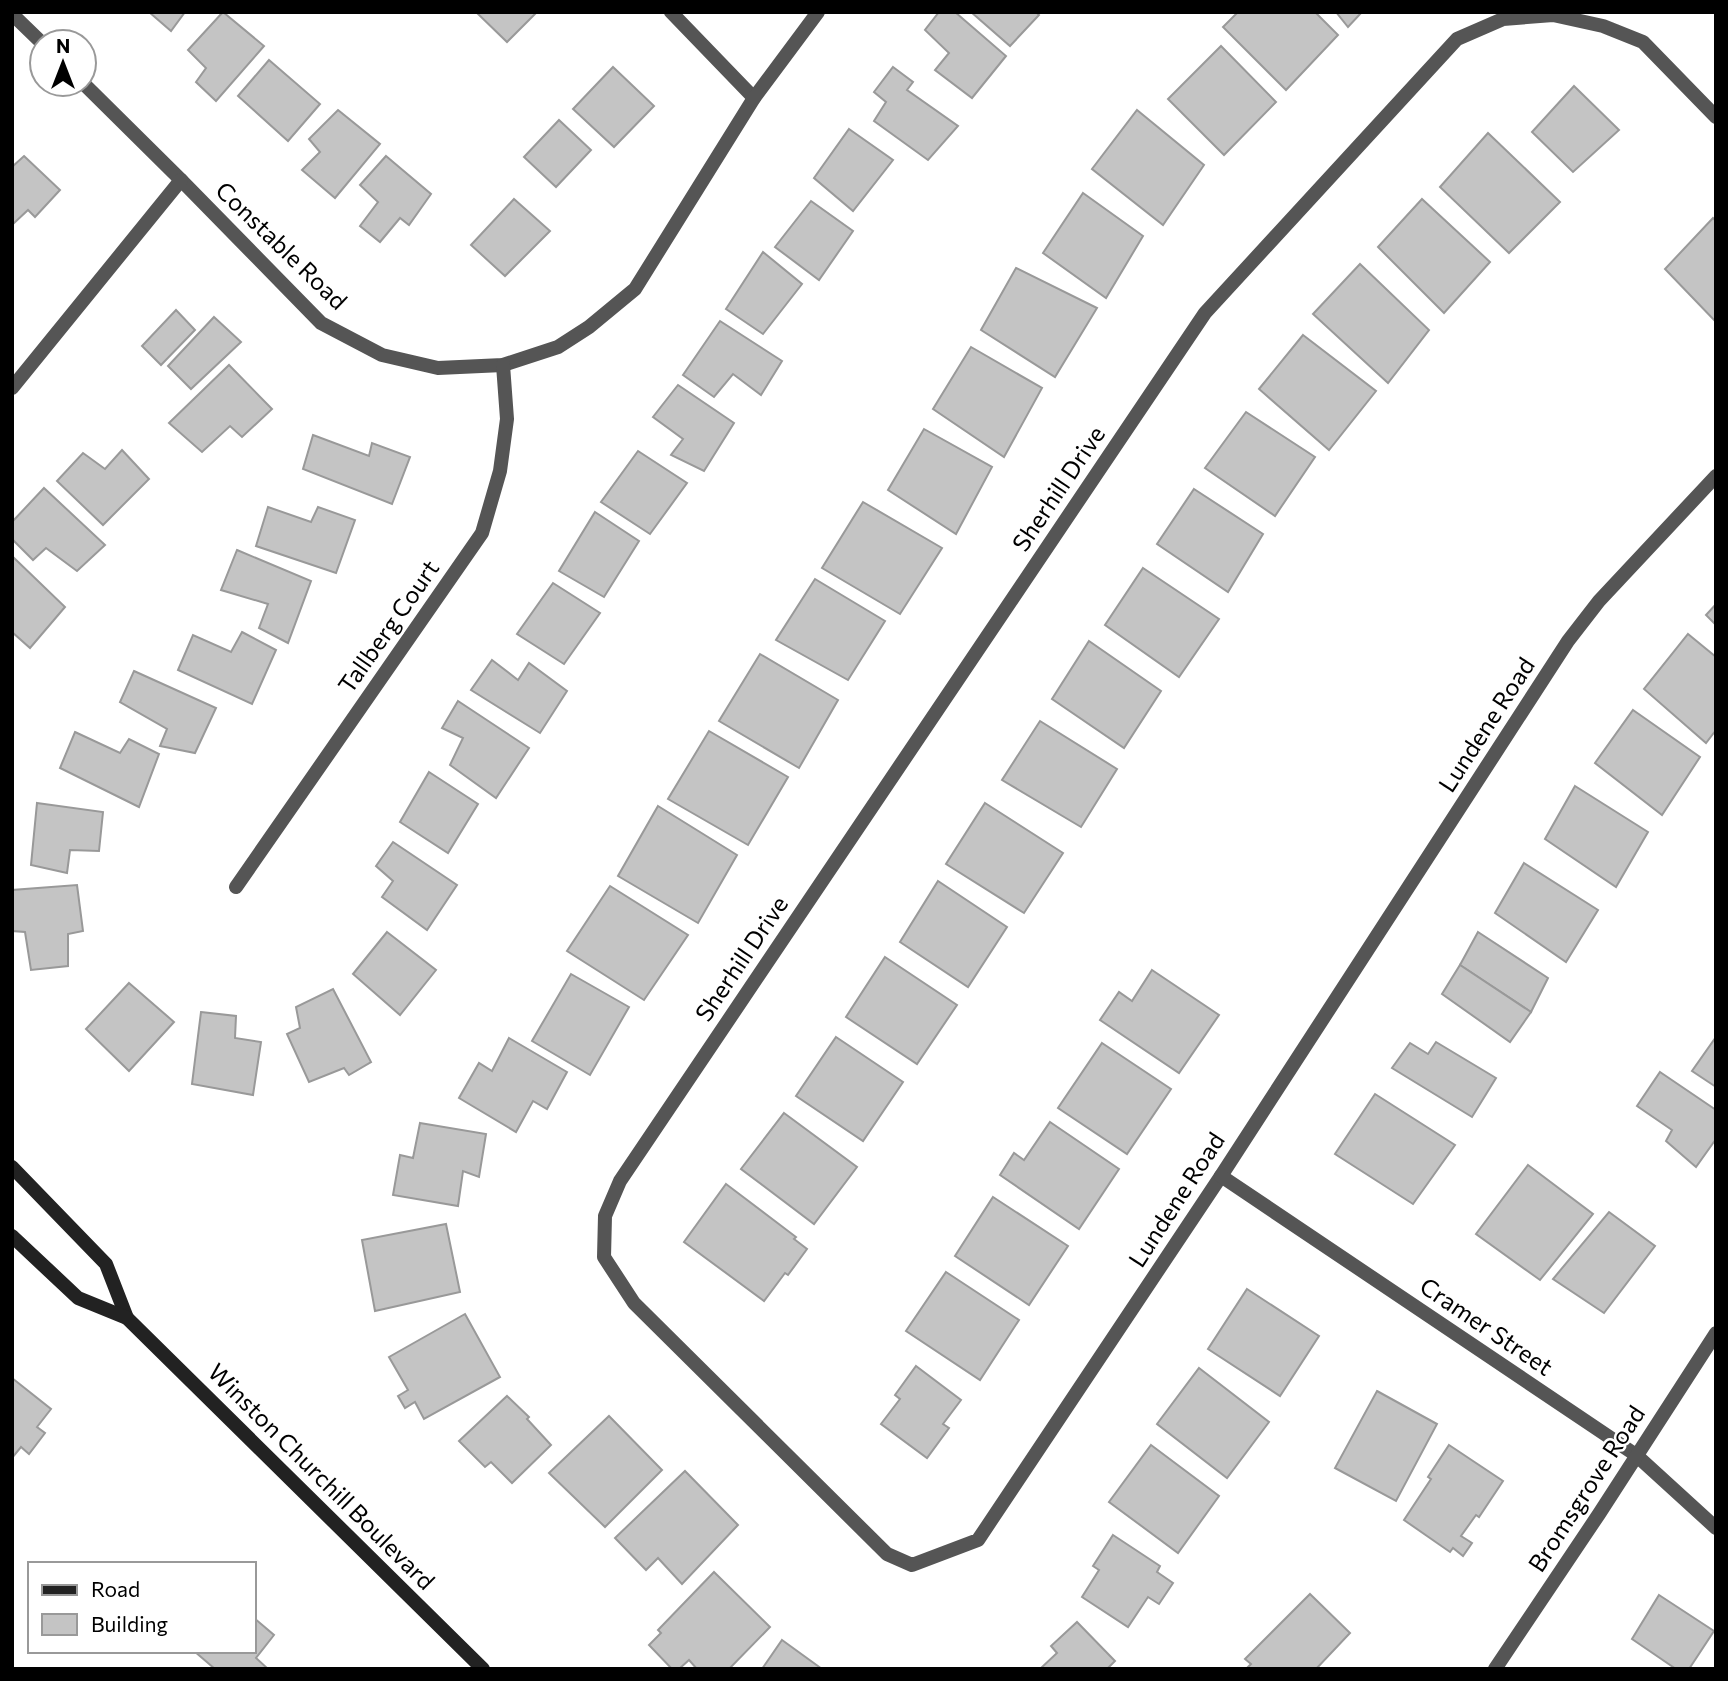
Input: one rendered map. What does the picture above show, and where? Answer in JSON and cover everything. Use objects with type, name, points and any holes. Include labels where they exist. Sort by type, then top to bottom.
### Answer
[{"type":"main road","name":"Winston Churchill Boulevard","points":[[12,1167],[106,1264],[127,1318]]},
{"type":"main road","name":"Winston Churchill Boulevard","points":[[12,1236],[78,1298],[127,1318],[483,1669]]},
{"type":"street","points":[[671,12],[754,98]]},
{"type":"street","name":"Constable Road","points":[[98,98],[321,323],[382,355],[438,368],[503,365],[558,347],[589,327],[635,289],[754,98],[818,12]]},
{"type":"street","points":[[12,14],[28,29]]},
{"type":"street","name":"Sherhill Drive","points":[[604,1257],[605,1216],[620,1181],[1205,313],[1457,39],[1503,19],[1553,15],[1604,26],[1643,42],[1716,117]]},
{"type":"street","points":[[12,388],[181,180]]},
{"type":"street","name":"Tallberg Court","points":[[236,887],[482,533],[500,471],[505,432],[503,365]]},
{"type":"street","name":"Lundene Road","points":[[604,1257],[634,1303],[887,1555],[912,1564],[978,1541],[1221,1176],[1568,641],[1599,601],[1716,476]]},
{"type":"street","name":"Cramer Street","points":[[1221,1176],[1636,1455],[1716,1528]]},
{"type":"street","name":"Bromsgrove Road","points":[[1495,1669],[1716,1333]]},
{"type":"building","points":[[149,12],[185,12],[171,31]]},
{"type":"building","points":[[223,12],[264,46],[216,101],[196,82],[206,68],[188,50]]},
{"type":"building","points":[[476,12],[537,12],[507,42]]},
{"type":"building","points":[[939,12],[955,12],[1006,56],[972,98],[935,70],[949,53],[925,30]]},
{"type":"building","points":[[971,12],[1036,12],[1039,15],[1010,46]]},
{"type":"building","points":[[1238,12],[1315,12],[1338,35],[1286,90],[1223,27]]},
{"type":"building","points":[[1336,12],[1362,12],[1348,27]]},
{"type":"building","points":[[1221,46],[1276,102],[1224,155],[1168,99]]},
{"type":"building","points":[[269,60],[320,104],[288,141],[238,96]]},
{"type":"building","points":[[613,67],[654,106],[614,147],[573,109]]},
{"type":"building","points":[[893,67],[913,82],[907,90],[958,126],[928,160],[874,121],[886,102],[874,92]]},
{"type":"building","points":[[1574,86],[1619,130],[1573,172],[1532,132]]},
{"type":"building","points":[[338,110],[380,144],[335,198],[302,170],[320,152],[309,139]]},
{"type":"building","points":[[1137,110],[1204,165],[1163,225],[1092,169]]},
{"type":"building","points":[[559,120],[591,150],[556,187],[524,157]]},
{"type":"building","points":[[849,129],[893,160],[853,211],[814,178]]},
{"type":"building","points":[[1488,133],[1560,202],[1509,253],[1440,187]]},
{"type":"building","points":[[24,156],[60,190],[35,217],[28,210],[12,225],[12,167]]},
{"type":"building","points":[[386,156],[431,194],[409,225],[400,218],[380,242],[360,226],[378,202],[360,185]]},
{"type":"building","points":[[1083,193],[1143,236],[1106,298],[1043,253]]},
{"type":"building","points":[[514,199],[550,231],[505,276],[471,245]]},
{"type":"building","points":[[1422,199],[1490,262],[1444,313],[1378,247]]},
{"type":"building","points":[[811,201],[853,231],[819,280],[775,247]]},
{"type":"building","points":[[1713,218],[1716,221],[1716,322],[1665,269]]},
{"type":"building","points":[[763,252],[802,284],[763,334],[726,309]]},
{"type":"building","points":[[1360,264],[1429,330],[1388,383],[1313,314]]},
{"type":"building","points":[[1016,268],[1097,308],[1055,377],[981,330]]},
{"type":"building","points":[[176,310],[195,330],[161,365],[142,346]]},
{"type":"building","points":[[214,317],[241,342],[191,389],[168,366]]},
{"type":"building","points":[[720,321],[782,361],[761,395],[733,374],[714,397],[683,375]]},
{"type":"building","points":[[1303,335],[1376,391],[1329,450],[1259,389]]},
{"type":"building","points":[[971,347],[1042,388],[1004,457],[933,409]]},
{"type":"building","points":[[229,365],[272,409],[242,437],[230,426],[202,452],[169,423]]},
{"type":"building","points":[[678,385],[734,423],[704,471],[671,455],[683,439],[653,417]]},
{"type":"building","points":[[1246,412],[1315,457],[1275,516],[1205,468]]},
{"type":"building","points":[[924,429],[992,467],[956,534],[888,490]]},
{"type":"building","points":[[313,435],[369,456],[372,443],[410,457],[392,504],[303,469]]},
{"type":"building","points":[[122,450],[149,479],[103,525],[57,481],[83,453],[105,469]]},
{"type":"building","points":[[638,451],[687,483],[650,534],[601,502]]},
{"type":"building","points":[[44,488],[105,545],[77,571],[46,548],[33,560],[12,539],[12,522]]},
{"type":"building","points":[[1194,489],[1263,534],[1228,592],[1157,544]]},
{"type":"building","points":[[863,502],[942,548],[900,614],[822,568]]},
{"type":"building","points":[[268,507],[311,522],[318,507],[355,520],[336,573],[256,546]]},
{"type":"building","points":[[595,512],[639,541],[604,597],[559,571]]},
{"type":"building","points":[[237,550],[311,581],[288,643],[259,628],[268,604],[221,590]]},
{"type":"building","points":[[12,556],[65,607],[30,648],[12,632]]},
{"type":"building","points":[[1143,568],[1219,619],[1179,677],[1105,625]]},
{"type":"building","points":[[815,579],[885,621],[848,680],[776,640]]},
{"type":"building","points":[[553,583],[600,613],[564,664],[517,634]]},
{"type":"building","points":[[1716,604],[1716,625],[1706,615]]},
{"type":"building","points":[[242,632],[276,650],[252,704],[178,670],[193,635],[231,652]]},
{"type":"building","points":[[1688,634],[1716,657],[1716,730],[1706,743],[1644,689]]},
{"type":"building","points":[[1089,641],[1161,691],[1124,748],[1052,699]]},
{"type":"building","points":[[760,654],[838,700],[799,768],[719,721]]},
{"type":"building","points":[[492,660],[518,680],[529,663],[567,691],[540,733],[471,690]]},
{"type":"building","points":[[134,671],[216,708],[195,753],[160,746],[167,729],[120,702]]},
{"type":"building","points":[[458,701],[529,748],[496,798],[450,765],[463,738],[442,728]]},
{"type":"building","points":[[1633,710],[1700,757],[1662,815],[1595,763]]},
{"type":"building","points":[[1040,721],[1117,769],[1081,827],[1002,780]]},
{"type":"building","points":[[709,731],[788,777],[748,845],[668,799]]},
{"type":"building","points":[[75,732],[120,753],[129,739],[159,754],[139,807],[60,768]]},
{"type":"building","points":[[429,772],[478,804],[448,853],[400,822]]},
{"type":"building","points":[[1575,786],[1648,832],[1616,887],[1545,839]]},
{"type":"building","points":[[37,803],[103,812],[99,851],[70,850],[67,873],[31,865]]},
{"type":"building","points":[[985,803],[1063,853],[1024,913],[946,864]]},
{"type":"building","points":[[658,806],[737,855],[698,923],[618,876]]},
{"type":"building","points":[[393,842],[457,885],[427,930],[382,897],[393,881],[376,866]]},
{"type":"building","points":[[1524,863],[1598,910],[1566,962],[1495,913]]},
{"type":"building","points":[[938,881],[1007,927],[968,987],[900,942]]},
{"type":"building","points":[[77,885],[83,931],[68,934],[68,966],[31,970],[25,932],[12,931],[12,890]]},
{"type":"building","points":[[610,886],[688,935],[644,1000],[567,951]]},
{"type":"building","points":[[387,932],[436,970],[400,1015],[353,974]]},
{"type":"building","points":[[1478,932],[1548,978],[1531,1012],[1460,965]]},
{"type":"building","points":[[885,957],[957,1005],[917,1064],[846,1017]]},
{"type":"building","points":[[1460,965],[1531,1012],[1510,1042],[1442,994]]},
{"type":"building","points":[[1152,970],[1219,1015],[1179,1073],[1100,1020],[1119,992],[1132,1001]]},
{"type":"building","points":[[571,974],[629,1007],[590,1075],[532,1041]]},
{"type":"building","points":[[129,983],[174,1022],[129,1071],[86,1029]]},
{"type":"building","points":[[333,989],[371,1062],[349,1075],[344,1068],[309,1082],[287,1034],[300,1028],[296,1007]]},
{"type":"building","points":[[201,1012],[236,1016],[235,1038],[261,1042],[253,1095],[192,1084]]},
{"type":"building","points":[[836,1037],[903,1082],[863,1141],[796,1096]]},
{"type":"building","points":[[1716,1037],[1716,1087],[1692,1071]]},
{"type":"building","points":[[509,1038],[567,1072],[547,1109],[533,1101],[516,1132],[459,1098],[479,1063],[492,1071]]},
{"type":"building","points":[[1436,1042],[1496,1078],[1472,1117],[1392,1068],[1410,1043],[1428,1054]]},
{"type":"building","points":[[1102,1043],[1171,1089],[1127,1154],[1058,1108]]},
{"type":"building","points":[[1660,1072],[1716,1110],[1716,1139],[1696,1167],[1666,1141],[1672,1130],[1637,1106]]},
{"type":"building","points":[[1375,1094],[1455,1145],[1413,1204],[1335,1154]]},
{"type":"building","points":[[784,1113],[857,1167],[814,1224],[741,1169]]},
{"type":"building","points":[[1050,1122],[1119,1169],[1079,1229],[1000,1175],[1014,1153],[1024,1160]]},
{"type":"building","points":[[420,1123],[486,1134],[479,1177],[463,1171],[458,1206],[393,1195],[400,1155],[413,1158]]},
{"type":"building","points":[[1528,1165],[1593,1214],[1540,1280],[1476,1234]]},
{"type":"building","points":[[726,1184],[796,1237],[794,1239],[807,1249],[764,1301],[684,1242]]},
{"type":"building","points":[[993,1197],[1068,1246],[1029,1305],[955,1256]]},
{"type":"building","points":[[1609,1212],[1655,1246],[1604,1313],[1553,1279]]},
{"type":"building","points":[[446,1224],[460,1292],[375,1311],[362,1240]]},
{"type":"building","points":[[946,1272],[1019,1320],[980,1380],[906,1331]]},
{"type":"building","points":[[1247,1289],[1319,1336],[1280,1396],[1208,1349]]},
{"type":"building","points":[[465,1314],[500,1377],[424,1419],[415,1402],[405,1408],[398,1396],[408,1390],[389,1357]]},
{"type":"building","points":[[916,1366],[961,1400],[943,1424],[949,1428],[927,1458],[881,1424],[900,1399],[895,1395]]},
{"type":"building","points":[[1199,1368],[1269,1422],[1227,1478],[1157,1424]]},
{"type":"building","points":[[12,1378],[51,1409],[37,1427],[45,1433],[29,1454],[21,1447],[12,1458]]},
{"type":"building","points":[[1377,1391],[1437,1424],[1396,1501],[1335,1468]]},
{"type":"building","points":[[507,1396],[529,1417],[527,1419],[551,1445],[512,1483],[491,1462],[485,1467],[459,1441]]},
{"type":"building","points":[[609,1416],[662,1470],[605,1527],[549,1473]]},
{"type":"building","points":[[1151,1445],[1219,1496],[1178,1553],[1109,1502]]},
{"type":"building","points":[[1449,1445],[1503,1481],[1479,1517],[1476,1515],[1461,1536],[1472,1543],[1463,1556],[1453,1548],[1450,1552],[1404,1520]]},
{"type":"building","points":[[685,1471],[738,1525],[682,1584],[658,1558],[646,1570],[615,1538]]},
{"type":"building","points":[[1113,1535],[1160,1566],[1157,1572],[1173,1583],[1159,1604],[1148,1597],[1128,1627],[1082,1597],[1099,1570],[1093,1566]]},
{"type":"building","points":[[714,1572],[770,1627],[729,1669],[697,1669],[689,1660],[679,1669],[672,1669],[649,1645],[661,1633],[658,1630]]},
{"type":"building","points":[[1310,1594],[1350,1633],[1316,1669],[1246,1669],[1251,1664],[1245,1659]]},
{"type":"building","points":[[1659,1595],[1714,1631],[1689,1669],[1676,1669],[1632,1639]]},
{"type":"building","points":[[256,1620],[274,1635],[256,1658],[268,1669],[215,1669],[196,1653],[256,1653]]},
{"type":"building","points":[[1077,1622],[1115,1661],[1107,1669],[1040,1669],[1057,1653],[1051,1646]]},
{"type":"building","points":[[782,1640],[822,1669],[762,1669]]}]
